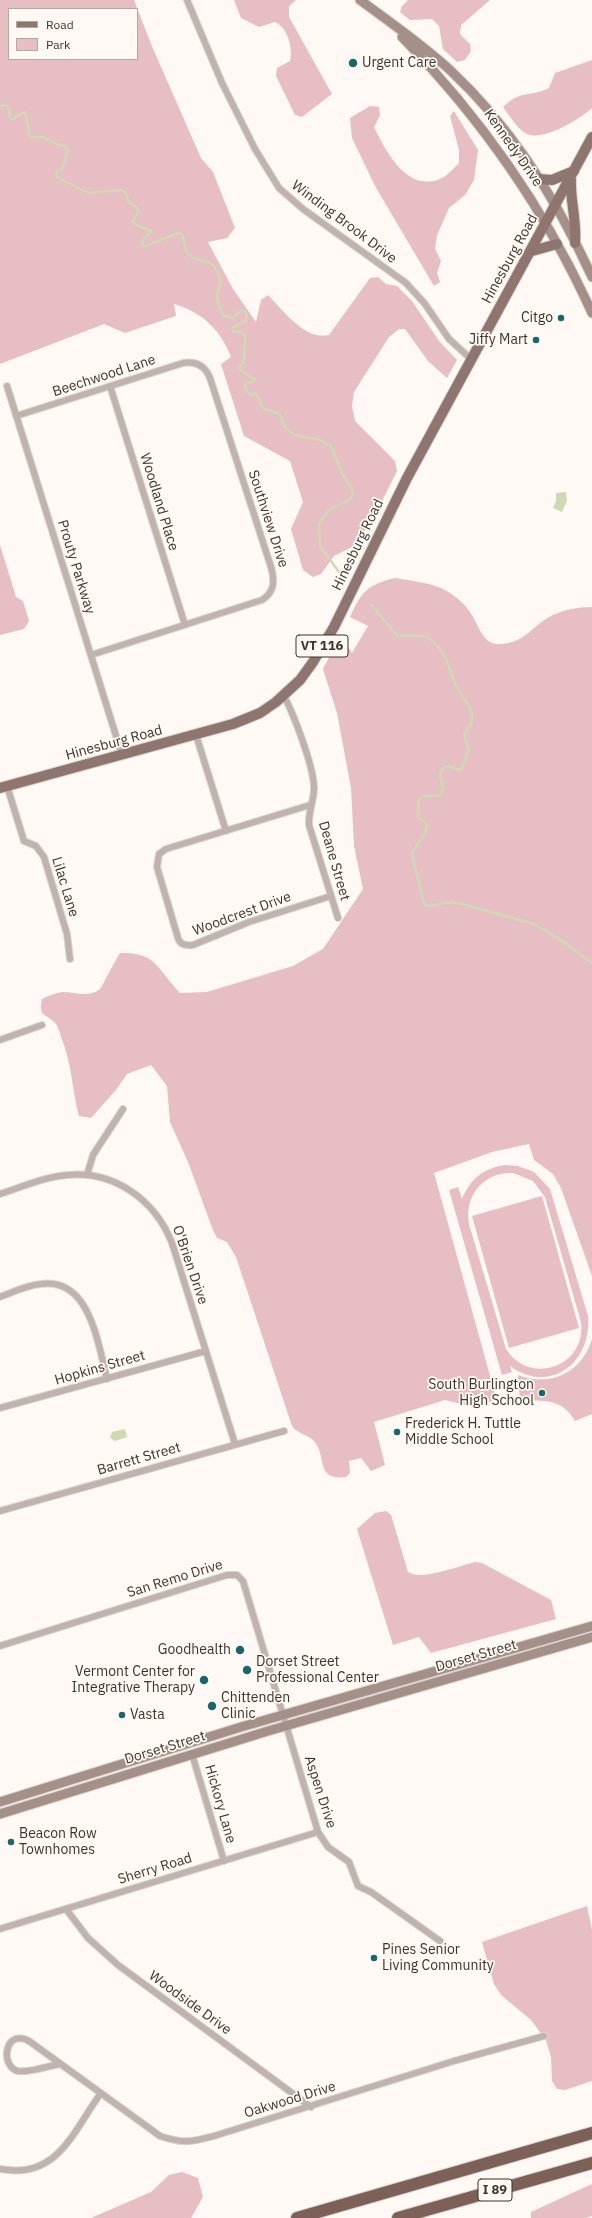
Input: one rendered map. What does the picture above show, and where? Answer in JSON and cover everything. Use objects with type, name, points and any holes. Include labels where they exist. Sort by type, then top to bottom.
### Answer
[{"type":"highway","name":"I 89","points":[[297,2218],[592,2133]]},
{"type":"highway","name":"I 89","points":[[398,2218],[592,2163]]},
{"type":"main road","name":"Kennedy Drive","points":[[360,0],[426,49],[474,94],[510,138],[538,179],[575,243],[592,277]]},
{"type":"main road","name":"Kennedy Drive","points":[[384,18],[443,80],[477,121],[513,170],[558,244],[592,313]]},
{"type":"main road","name":"Hinesburg Road","points":[[3,787],[196,735],[242,721],[268,708],[284,696],[307,671],[334,626],[397,497],[471,359],[532,251],[592,137]]},
{"type":"main road","points":[[538,179],[552,180],[572,173],[571,197],[576,226],[575,243]]},
{"type":"main road","points":[[532,251],[558,244]]},
{"type":"main road","name":"Dorset Street","points":[[0,1802],[284,1715],[592,1626]]},
{"type":"main road","name":"Dorset Street","points":[[0,1814],[286,1725],[592,1637]]},
{"type":"street","name":"Winding Brook Drive","points":[[187,0],[222,83],[255,149],[279,188],[303,209],[406,283],[425,304],[449,338],[471,359]]},
{"type":"street","name":"Beechwood Lane","points":[[16,416],[183,363],[189,362],[200,365]]},
{"type":"street","name":"Southview Drive","points":[[91,655],[262,600],[268,595],[274,584],[271,567],[210,378],[204,368],[200,365]]},
{"type":"street","name":"Prouty Parkway","points":[[7,386],[122,754]]},
{"type":"street","name":"Woodland Place","points":[[110,386],[185,625]]},
{"type":"street","name":"Deane Street","points":[[284,696],[292,713],[313,780],[314,793],[308,819],[338,918]]},
{"type":"street","points":[[196,735],[226,831]]},
{"type":"street","name":"Lilac Lane","points":[[3,787],[24,841],[36,846],[44,857],[67,934],[70,959]]},
{"type":"street","name":"Woodcrest Drive","points":[[310,806],[166,849],[159,854],[157,858],[157,867],[181,944],[193,945],[250,922],[331,896]]},
{"type":"street","points":[[0,1040],[42,1025]]},
{"type":"street","points":[[87,1175],[93,1155],[123,1109]]},
{"type":"street","name":"O'Brien Drive","points":[[0,1194],[55,1177],[87,1175],[112,1181],[130,1190],[146,1203],[160,1218],[172,1243],[235,1444]]},
{"type":"street","points":[[0,1297],[41,1284],[57,1284],[72,1291],[83,1304],[90,1318],[107,1378]]},
{"type":"street","name":"Hopkins Street","points":[[0,1408],[206,1351]]},
{"type":"street","name":"Barrett Street","points":[[0,1510],[284,1431]]},
{"type":"street","name":"San Remo Drive","points":[[0,1646],[227,1575],[237,1574],[243,1581],[284,1715]]},
{"type":"street","name":"Aspen Drive","points":[[284,1715],[318,1832],[328,1847],[349,1862],[358,1886],[372,1892],[440,1941]]},
{"type":"street","name":"Hickory Lane","points":[[192,1754],[224,1860]]},
{"type":"street","name":"Sherry Road","points":[[0,1929],[318,1832]]},
{"type":"street","name":"Woodside Drive","points":[[66,1909],[88,1938],[118,1965],[311,2107]]},
{"type":"street","name":"Oakwood Drive","points":[[60,2064],[16,2071],[9,2068],[5,2062],[4,2050],[11,2041],[18,2038],[26,2039],[160,2136],[178,2142],[196,2140],[311,2107],[454,2061],[544,2036]]},
{"type":"street","points":[[0,2169],[16,2171],[30,2169],[56,2156],[66,2146],[101,2093]]},
{"type":"green space","points":[[0,0],[134,0],[137,8],[8,8],[8,60],[138,60],[138,10],[151,44],[201,158],[213,172],[235,228],[227,238],[208,242],[233,289],[256,322],[261,300],[268,295],[295,323],[303,329],[320,336],[329,335],[370,278],[378,277],[386,284],[397,286],[412,301],[439,341],[457,360],[447,378],[428,361],[405,329],[399,329],[389,337],[354,392],[352,406],[355,421],[395,461],[397,471],[379,507],[356,545],[334,556],[321,574],[313,577],[303,570],[291,529],[303,502],[290,461],[244,436],[221,364],[231,357],[222,338],[216,330],[194,312],[174,304],[176,316],[125,333],[104,324],[0,364]]},
{"type":"green space","points":[[234,0],[296,0],[289,6],[289,17],[332,94],[302,117],[295,115],[276,76],[277,68],[290,61],[291,50],[286,34],[280,25],[275,22],[259,27],[241,18]]},
{"type":"green space","points":[[408,0],[490,0],[461,25],[460,34],[470,44],[471,51],[465,60],[457,62],[443,49],[439,26],[432,19],[410,20],[400,12],[402,6]]},
{"type":"green space","points":[[592,60],[592,108],[570,123],[541,135],[532,135],[525,133],[519,128],[503,107],[515,98],[549,88],[555,73]]},
{"type":"green space","points":[[370,106],[379,107],[380,116],[374,127],[384,147],[399,167],[408,175],[417,180],[428,182],[443,178],[459,163],[459,150],[450,116],[454,111],[478,150],[474,180],[465,195],[449,208],[437,235],[435,249],[441,261],[437,273],[440,282],[434,286],[375,186],[352,138],[350,118]]},
{"type":"green space","points":[[0,545],[16,597],[23,601],[29,621],[24,629],[0,635]]},
{"type":"green space","points":[[395,578],[436,586],[451,594],[460,601],[472,615],[483,636],[487,640],[496,644],[510,643],[523,637],[545,620],[560,612],[571,609],[592,607],[592,1276],[561,1188],[553,1174],[534,1160],[529,1144],[492,1152],[434,1173],[497,1401],[465,1405],[445,1400],[374,1422],[385,1465],[371,1471],[361,1458],[349,1461],[350,1473],[346,1477],[336,1477],[329,1475],[325,1471],[320,1453],[313,1440],[297,1431],[292,1426],[236,1257],[227,1242],[217,1238],[213,1230],[188,1162],[170,1122],[167,1086],[151,1065],[127,1074],[116,1090],[91,1118],[79,1116],[65,1047],[57,1026],[42,1012],[41,1005],[42,999],[58,993],[87,994],[96,992],[100,989],[120,953],[142,955],[149,959],[161,970],[180,993],[207,992],[293,966],[323,949],[363,889],[354,846],[351,788],[337,713],[323,669],[341,635],[352,653],[368,626],[350,617],[362,595],[366,590],[378,583]]},
{"type":"green space","points":[[505,1165],[518,1166],[534,1172],[550,1189],[588,1316],[587,1333],[583,1348],[576,1360],[566,1370],[553,1375],[540,1377],[525,1374],[510,1366],[512,1372],[502,1375],[449,1190],[458,1187],[462,1199],[465,1192],[474,1180],[484,1172]],"holes":[[[513,1173],[533,1181],[545,1197],[581,1322],[580,1337],[575,1350],[566,1360],[555,1366],[542,1369],[529,1367],[516,1361],[506,1349],[469,1224],[468,1214],[473,1195],[485,1181],[502,1174]]]},
{"type":"green space","points":[[542,1196],[579,1328],[509,1348],[472,1216]]},
{"type":"green space","points":[[592,1339],[592,1414],[575,1421],[565,1408],[552,1402],[520,1401],[518,1375],[530,1379],[542,1380],[564,1374],[581,1360]]},
{"type":"green space","points":[[386,1511],[391,1515],[408,1572],[422,1575],[431,1574],[475,1562],[482,1563],[551,1600],[556,1619],[431,1653],[419,1637],[393,1645],[357,1529],[375,1513]]},
{"type":"green space","points":[[587,1906],[592,1930],[592,2081],[565,2090],[557,2089],[552,2081],[551,2057],[546,2040],[531,2020],[501,1995],[494,1984],[482,1942]]},
{"type":"green space","points":[[182,2172],[198,2178],[203,2197],[191,2218],[91,2218],[151,2192],[169,2175]]},
{"type":"green space","points":[[592,2184],[592,2216],[586,2218],[531,2218],[531,2212]]},
{"type":"shaded area","points":[[566,492],[567,501],[562,512],[553,508],[556,501],[556,493]]},
{"type":"shaded area","points":[[125,1429],[127,1437],[115,1441],[110,1438],[112,1432]]},
{"type":"waterway","points":[[0,105],[8,106],[10,118],[12,119],[25,112],[30,137],[44,137],[53,143],[65,146],[68,150],[63,168],[56,172],[57,177],[88,193],[122,190],[126,193],[129,203],[137,207],[138,212],[133,221],[134,224],[151,231],[142,242],[143,245],[146,246],[178,233],[182,234],[188,254],[196,259],[212,264],[215,268],[220,279],[217,296],[218,302],[224,316],[232,318],[241,310],[245,311],[247,316],[245,321],[232,328],[233,331],[242,332],[245,336],[244,362],[238,369],[255,379],[252,382],[245,383],[245,388],[250,395],[256,394],[259,397],[262,408],[280,414],[285,428],[295,435],[320,440],[331,446],[343,475],[352,488],[353,495],[349,500],[329,510],[319,524],[320,546],[339,572]]},
{"type":"waterway","points":[[371,605],[397,635],[417,635],[425,637],[439,648],[447,661],[457,688],[468,704],[472,715],[471,724],[464,735],[469,749],[462,769],[458,770],[449,766],[444,767],[440,775],[443,790],[440,795],[423,796],[419,799],[418,818],[427,824],[424,835],[415,847],[412,855],[424,904],[429,906],[451,902],[534,924],[558,938],[592,963]]},
{"type":"place","name":"Urgent Care","points":[[353,63]]},
{"type":"place","name":"Citgo","points":[[561,318]]},
{"type":"place","name":"Jiffy Mart","points":[[536,340]]},
{"type":"place","name":"South Burlington High School","points":[[542,1393]]},
{"type":"place","name":"Frederick H. Tuttle Middle School","points":[[397,1432]]},
{"type":"place","name":"Goodhealth","points":[[240,1650]]},
{"type":"place","name":"Dorset Street Professional Center","points":[[247,1670]]},
{"type":"place","name":"Vermont Center for Integrative Therapy","points":[[204,1680]]},
{"type":"place","name":"Chittenden Clinic","points":[[212,1706]]},
{"type":"place","name":"Vasta","points":[[122,1715]]},
{"type":"place","name":"Beacon Row Townhomes","points":[[11,1842]]},
{"type":"place","name":"Pines Senior Living Community","points":[[374,1958]]}]
